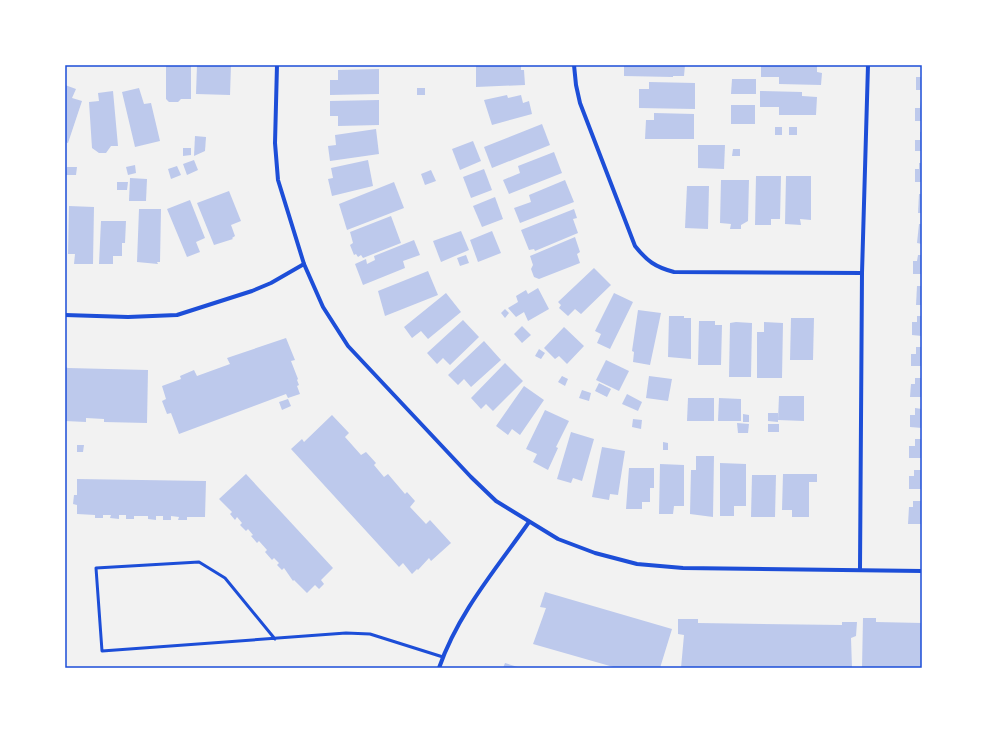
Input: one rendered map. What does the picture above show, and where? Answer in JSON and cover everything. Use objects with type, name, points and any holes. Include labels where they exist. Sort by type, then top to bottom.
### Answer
[{"type":"street","points":[[277,65],[275,143],[278,180],[304,264],[323,307],[348,346],[472,478],[496,501],[558,539],[580,548],[637,564],[683,568],[860,569],[922,571]]},
{"type":"street","points":[[574,65],[580,103],[635,246],[643,256],[658,268],[674,272],[862,273]]},
{"type":"street","points":[[860,569],[862,273],[868,65]]},
{"type":"street","points":[[65,315],[136,317],[177,315],[252,291],[271,283],[304,264]]},
{"type":"street","points":[[439,668],[458,624],[476,595],[529,522]]},
{"type":"lane","points":[[275,639],[225,578],[199,562],[96,568],[102,651],[275,639],[346,633],[370,634],[443,657]]},
{"type":"building","points":[[166,65],[191,65],[191,99],[181,99],[178,102],[169,102],[166,99]]},
{"type":"building","points":[[197,65],[231,65],[230,95],[196,94]]},
{"type":"building","points":[[476,65],[521,65],[521,70],[524,70],[525,85],[476,87]]},
{"type":"building","points":[[624,65],[685,65],[684,76],[624,76]]},
{"type":"building","points":[[761,65],[817,66],[817,72],[822,73],[821,85],[779,84],[779,77],[761,77]]},
{"type":"building","points":[[379,69],[379,94],[330,95],[330,80],[338,80],[338,70]]},
{"type":"building","points":[[916,77],[922,77],[922,90],[916,90]]},
{"type":"building","points":[[732,79],[756,79],[756,94],[731,94]]},
{"type":"building","points":[[649,82],[695,83],[695,109],[639,108],[639,89],[649,89]]},
{"type":"building","points":[[65,85],[76,89],[72,98],[82,101],[68,143],[65,142]]},
{"type":"building","points":[[139,88],[144,104],[151,103],[160,141],[135,147],[122,92]]},
{"type":"building","points":[[417,88],[425,88],[425,95],[417,95]]},
{"type":"building","points":[[113,91],[118,146],[111,146],[106,153],[99,153],[92,148],[89,102],[99,101],[98,93]]},
{"type":"building","points":[[760,91],[802,92],[802,96],[817,97],[816,115],[779,115],[779,107],[760,107]]},
{"type":"building","points":[[507,95],[508,98],[521,95],[523,103],[529,101],[532,114],[492,125],[484,100]]},
{"type":"building","points":[[379,100],[379,125],[338,126],[338,116],[330,116],[330,101]]},
{"type":"building","points":[[921,101],[922,121],[915,121],[915,108],[920,108]]},
{"type":"building","points":[[731,105],[755,105],[755,124],[731,124]]},
{"type":"building","points":[[654,113],[694,114],[694,139],[645,139],[646,120],[654,120]]},
{"type":"building","points":[[542,124],[550,145],[492,168],[484,147]]},
{"type":"building","points":[[775,127],[782,127],[782,135],[775,135]]},
{"type":"building","points":[[789,127],[797,127],[797,135],[789,135]]},
{"type":"building","points":[[376,129],[379,154],[330,161],[328,146],[336,145],[335,135]]},
{"type":"building","points":[[920,132],[922,132],[922,151],[915,151],[915,140],[920,140]]},
{"type":"building","points":[[195,136],[206,137],[205,151],[194,156]]},
{"type":"building","points":[[473,141],[481,161],[460,170],[452,149]]},
{"type":"building","points":[[698,145],[725,145],[724,169],[698,168]]},
{"type":"building","points":[[183,148],[191,148],[191,155],[183,156]]},
{"type":"building","points":[[733,149],[740,149],[740,156],[732,156]]},
{"type":"building","points":[[554,152],[562,173],[509,194],[503,180],[520,173],[518,166]]},
{"type":"building","points":[[194,160],[198,170],[187,175],[183,164]]},
{"type":"building","points":[[368,160],[373,186],[332,196],[328,179],[333,178],[331,168]]},
{"type":"building","points":[[919,163],[922,163],[922,182],[915,182],[915,169],[919,169]]},
{"type":"building","points":[[135,165],[136,173],[128,175],[126,167]]},
{"type":"building","points":[[177,166],[181,175],[171,179],[168,169]]},
{"type":"building","points":[[67,167],[77,167],[76,175],[66,175]]},
{"type":"building","points":[[484,169],[492,190],[471,198],[463,177]]},
{"type":"building","points":[[431,170],[436,181],[425,185],[421,174]]},
{"type":"building","points":[[756,176],[781,176],[780,219],[771,219],[771,225],[755,225]]},
{"type":"building","points":[[786,176],[811,176],[811,220],[800,219],[801,225],[785,224]]},
{"type":"building","points":[[130,178],[147,179],[146,201],[129,201]]},
{"type":"building","points":[[565,180],[574,202],[520,223],[514,208],[531,202],[529,195]]},
{"type":"building","points":[[721,180],[749,180],[748,221],[741,225],[741,229],[730,229],[731,224],[720,223]]},
{"type":"building","points":[[117,182],[128,182],[127,190],[117,190]]},
{"type":"building","points":[[394,182],[404,208],[347,230],[339,204]]},
{"type":"building","points":[[687,186],[709,186],[708,229],[685,228]]},
{"type":"building","points":[[229,191],[241,221],[231,225],[235,236],[232,238],[233,239],[214,245],[197,203]]},
{"type":"building","points":[[919,194],[922,194],[922,213],[918,213]]},
{"type":"building","points":[[495,197],[503,219],[482,227],[473,206]]},
{"type":"building","points":[[190,200],[205,238],[196,242],[200,252],[187,257],[167,209]]},
{"type":"building","points":[[69,206],[94,207],[93,264],[74,264],[75,254],[68,254]]},
{"type":"building","points":[[139,209],[161,209],[160,262],[157,262],[158,264],[137,262]]},
{"type":"building","points":[[574,209],[577,218],[573,219],[578,233],[535,251],[534,249],[529,250],[521,230]]},
{"type":"building","points":[[391,216],[401,243],[363,258],[361,255],[358,257],[356,254],[354,255],[350,245],[353,243],[350,232]]},
{"type":"building","points":[[101,221],[126,221],[125,243],[122,243],[122,256],[113,256],[113,264],[99,264]]},
{"type":"building","points":[[919,224],[922,224],[922,244],[917,243]]},
{"type":"building","points":[[461,231],[469,250],[441,262],[433,241]]},
{"type":"building","points":[[492,231],[501,253],[478,262],[470,240]]},
{"type":"building","points":[[575,237],[580,252],[577,254],[580,263],[539,279],[534,277],[531,269],[533,265],[530,256]]},
{"type":"building","points":[[414,240],[420,255],[403,261],[405,268],[363,285],[355,264],[366,259],[367,264],[375,260],[374,256]]},
{"type":"building","points":[[466,255],[469,263],[460,266],[457,258]]},
{"type":"building","points":[[918,255],[922,255],[922,274],[913,274],[913,261],[917,261]]},
{"type":"building","points":[[594,268],[611,285],[581,314],[575,309],[568,316],[559,308],[561,305],[558,302]]},
{"type":"building","points":[[428,271],[438,295],[385,316],[378,291]]},
{"type":"building","points":[[917,286],[922,286],[922,305],[916,305]]},
{"type":"building","points":[[538,288],[549,309],[528,321],[524,312],[516,317],[508,308],[518,302],[516,296],[526,290],[528,294]]},
{"type":"building","points":[[446,293],[461,312],[428,339],[421,331],[412,338],[404,327]]},
{"type":"building","points":[[614,293],[633,302],[610,349],[597,343],[601,334],[595,331]]},
{"type":"building","points":[[505,309],[509,313],[505,318],[501,313]]},
{"type":"building","points":[[638,310],[661,313],[650,365],[633,362],[634,352],[632,351]]},
{"type":"building","points":[[669,316],[684,316],[684,318],[691,318],[691,359],[668,357]]},
{"type":"building","points":[[917,316],[922,316],[922,336],[912,335],[912,322],[917,322]]},
{"type":"building","points":[[791,318],[814,318],[813,360],[790,360]]},
{"type":"building","points":[[463,320],[479,337],[450,365],[443,358],[437,364],[427,353]]},
{"type":"building","points":[[699,321],[715,321],[715,325],[722,325],[721,365],[698,365]]},
{"type":"building","points":[[764,322],[783,323],[782,378],[757,378],[757,332],[764,332]]},
{"type":"building","points":[[730,323],[752,323],[751,377],[729,377]]},
{"type":"building","points":[[522,326],[531,335],[522,343],[514,334]]},
{"type":"building","points":[[564,327],[584,346],[567,364],[559,356],[555,359],[544,348]]},
{"type":"building","points":[[286,338],[295,360],[291,361],[298,379],[299,385],[297,386],[300,394],[288,398],[286,394],[179,434],[171,413],[167,414],[162,401],[166,399],[162,386],[181,379],[180,376],[194,370],[197,376],[230,364],[227,358]]},
{"type":"building","points":[[484,341],[501,360],[471,387],[464,379],[458,385],[448,375]]},
{"type":"building","points":[[916,347],[922,347],[922,366],[911,366],[911,354],[916,354]]},
{"type":"building","points":[[539,349],[545,353],[541,359],[535,356]]},
{"type":"building","points":[[606,360],[629,371],[619,391],[596,380]]},
{"type":"building","points":[[505,363],[523,381],[493,411],[486,404],[481,409],[471,398]]},
{"type":"building","points":[[65,367],[148,370],[147,423],[104,422],[104,419],[86,418],[86,422],[65,421]]},
{"type":"building","points":[[562,376],[568,379],[565,386],[558,382]]},
{"type":"building","points":[[649,376],[672,379],[668,401],[646,398]]},
{"type":"building","points":[[915,378],[922,378],[922,397],[910,397],[911,384],[915,384]]},
{"type":"building","points":[[599,383],[611,389],[607,397],[595,391]]},
{"type":"building","points":[[524,386],[544,400],[520,435],[512,429],[508,435],[496,426]]},
{"type":"building","points":[[582,390],[591,393],[589,401],[579,398]]},
{"type":"building","points":[[627,394],[642,402],[638,411],[622,404]]},
{"type":"building","points":[[779,396],[804,396],[804,421],[778,420]]},
{"type":"building","points":[[688,398],[714,398],[714,421],[687,421]]},
{"type":"building","points":[[719,398],[741,399],[741,421],[718,421]]},
{"type":"building","points":[[288,399],[291,406],[282,410],[279,402]]},
{"type":"building","points":[[915,408],[922,409],[922,428],[910,427],[910,415],[915,415]]},
{"type":"building","points":[[545,410],[569,421],[556,447],[558,448],[548,470],[533,462],[537,454],[526,449]]},
{"type":"building","points":[[768,413],[778,413],[778,422],[768,421]]},
{"type":"building","points":[[743,414],[749,415],[749,422],[743,422]]},
{"type":"building","points":[[332,415],[349,433],[345,437],[361,455],[366,452],[376,463],[374,465],[384,477],[388,474],[405,494],[407,492],[415,501],[410,507],[426,524],[430,520],[451,543],[431,561],[429,558],[412,574],[403,563],[399,567],[291,449],[302,439],[304,442]]},
{"type":"building","points":[[633,419],[642,420],[641,429],[632,427]]},
{"type":"building","points":[[737,423],[749,424],[748,433],[738,433]]},
{"type":"building","points":[[768,424],[779,424],[779,432],[768,432]]},
{"type":"building","points":[[571,432],[594,439],[582,481],[573,478],[571,483],[557,479]]},
{"type":"building","points":[[915,439],[922,439],[922,458],[909,458],[909,446],[915,446]]},
{"type":"building","points":[[663,442],[668,443],[668,450],[663,450]]},
{"type":"building","points":[[77,445],[84,445],[83,452],[77,452]]},
{"type":"building","points":[[602,447],[625,451],[618,495],[610,494],[609,500],[592,497]]},
{"type":"building","points":[[696,456],[714,456],[713,517],[690,514],[691,470],[696,470]]},
{"type":"building","points":[[720,463],[746,464],[746,506],[734,506],[734,516],[720,516]]},
{"type":"building","points":[[660,464],[684,465],[684,506],[674,506],[673,514],[659,514]]},
{"type":"building","points":[[629,468],[654,468],[654,488],[650,488],[650,502],[642,502],[642,509],[626,509]]},
{"type":"building","points":[[914,470],[922,470],[922,489],[909,489],[909,476],[914,476]]},
{"type":"building","points":[[246,474],[333,568],[321,580],[324,584],[319,589],[315,585],[307,593],[294,580],[293,581],[284,568],[282,570],[277,565],[279,563],[274,558],[272,560],[265,552],[267,550],[259,541],[257,543],[251,536],[253,535],[248,529],[246,531],[240,525],[242,523],[237,517],[235,520],[230,514],[232,512],[219,499]]},
{"type":"building","points":[[783,474],[817,474],[817,482],[809,482],[809,517],[792,517],[792,510],[782,510]]},
{"type":"building","points":[[752,475],[776,475],[775,517],[751,517]]},
{"type":"building","points":[[77,479],[206,481],[205,517],[187,517],[187,520],[178,520],[179,517],[171,516],[171,520],[163,520],[163,516],[156,516],[156,520],[148,519],[148,516],[134,516],[134,519],[126,519],[126,515],[119,515],[119,519],[110,518],[111,515],[103,515],[103,518],[95,518],[95,515],[77,514],[77,505],[73,504],[74,495],[77,495]]},
{"type":"building","points":[[913,501],[922,501],[922,524],[908,524],[909,507],[913,507]]},
{"type":"building","points":[[545,592],[672,629],[660,668],[617,668],[533,644],[546,608],[540,607]]},
{"type":"building","points":[[863,618],[876,618],[876,622],[922,623],[922,668],[862,668]]},
{"type":"building","points":[[678,619],[698,619],[698,623],[842,625],[842,622],[857,622],[856,636],[851,638],[852,668],[681,668],[684,635],[678,634]]},
{"type":"building","points":[[505,663],[521,668],[503,668]]}]
